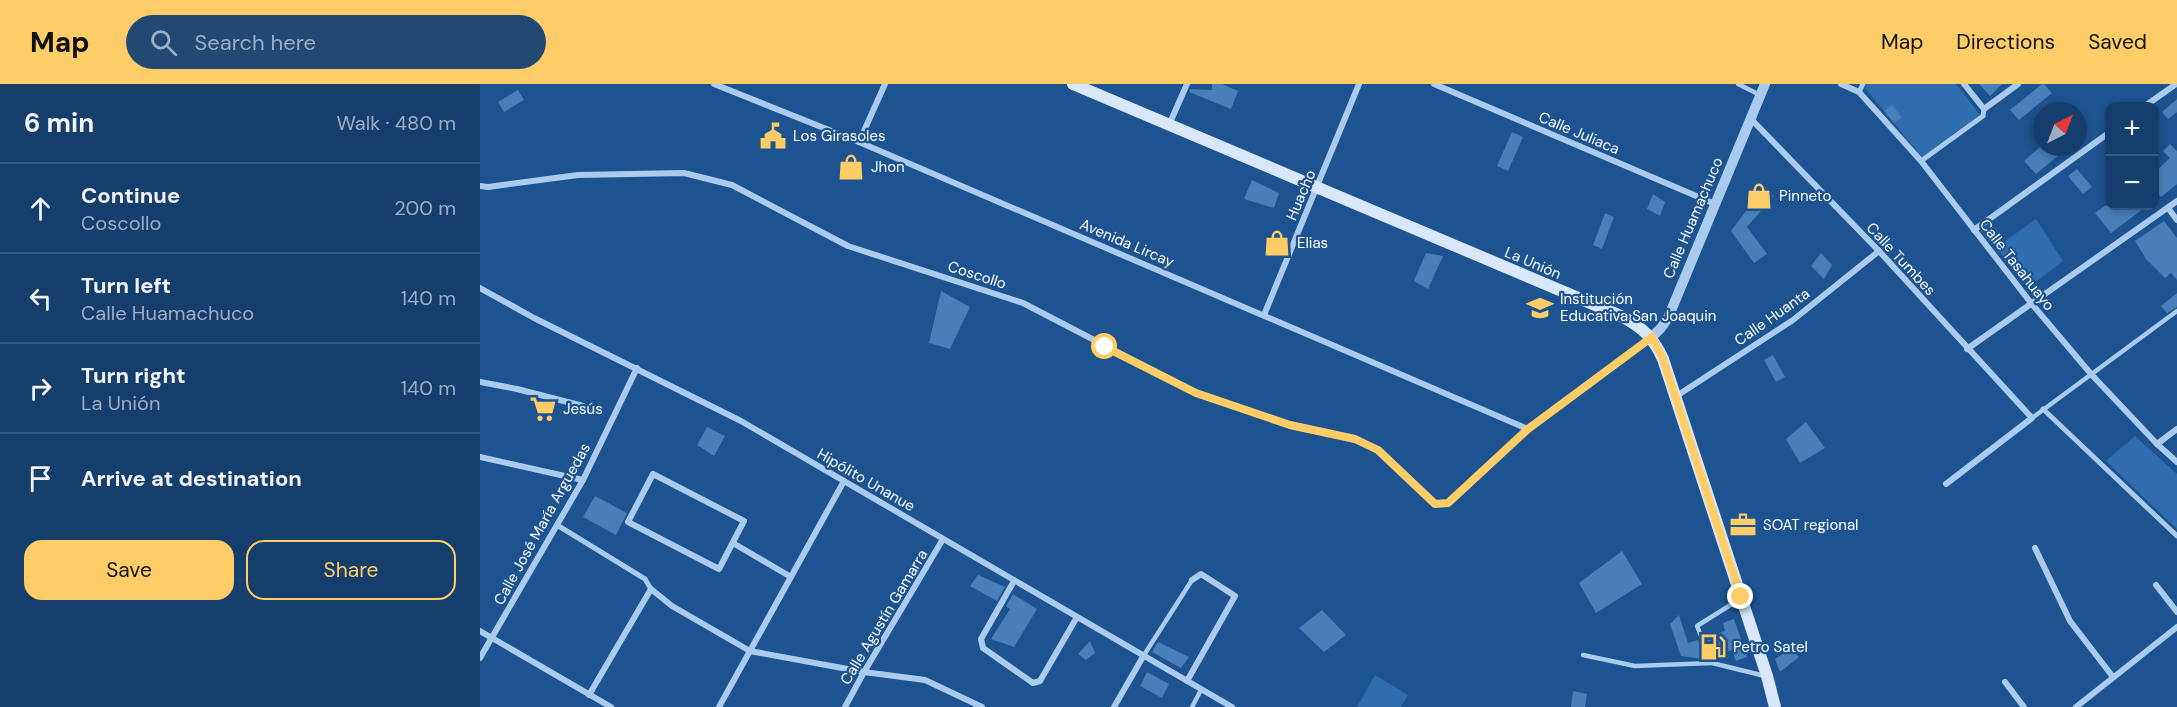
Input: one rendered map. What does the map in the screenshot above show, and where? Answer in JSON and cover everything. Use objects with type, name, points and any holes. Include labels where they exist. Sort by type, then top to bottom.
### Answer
[{"type":"main road","name":"La Unión","points":[[1073,84],[1621,316],[1637,324],[1652,337],[1663,359],[1767,676],[1774,707]]},
{"type":"street","name":"Avenida Lircay","points":[[714,84],[859,142],[1528,429]]},
{"type":"street","points":[[859,142],[885,84]]},
{"type":"street","points":[[1169,125],[1186,84]]},
{"type":"street","name":"Huacho","points":[[1264,315],[1359,84]]},
{"type":"street","name":"Calle Juliaca","points":[[1434,84],[1715,204]]},
{"type":"street","name":"Calle Huamachuco","points":[[1435,504],[1448,503],[1528,429],[1652,337],[1668,318],[1765,84]]},
{"type":"street","name":"Calle Tasahuayo","points":[[1841,84],[1859,92],[1921,161],[2031,303],[2091,374],[2177,462]]},
{"type":"street","points":[[1859,92],[1863,84]]},
{"type":"street","points":[[1964,84],[1984,109]]},
{"type":"street","points":[[1921,161],[1983,116],[1984,109],[2018,84]]},
{"type":"street","points":[[2151,102],[2176,84]]},
{"type":"street","name":"Calle Tumbes","points":[[1750,119],[1879,251],[2032,418]]},
{"type":"street","points":[[1974,230],[2105,135]]},
{"type":"street","name":"Coscollo","points":[[480,186],[488,187],[579,175],[684,173],[732,185],[848,246],[1023,303],[1196,393],[1290,425],[1355,439],[1378,450],[1435,504]]},
{"type":"street","points":[[1967,349],[2177,201]]},
{"type":"street","points":[[2168,208],[2177,220]]},
{"type":"street","name":"Calle Huanta","points":[[1675,397],[1793,320],[1879,251]]},
{"type":"street","name":"Hipólito Unanue","points":[[480,288],[534,318],[741,421],[1232,707]]},
{"type":"street","name":"Calle José María Arguedas","points":[[480,658],[583,480],[637,368]]},
{"type":"street","points":[[480,382],[583,406]]},
{"type":"street","points":[[2043,409],[2177,536]]},
{"type":"street","points":[[1946,484],[2032,418]]},
{"type":"street","points":[[2157,444],[2177,429]]},
{"type":"street","points":[[480,457],[583,480]]},
{"type":"street","points":[[653,474],[744,521],[733,543],[719,569],[628,522],[653,474]]},
{"type":"street","points":[[719,707],[844,482]]},
{"type":"street","points":[[557,525],[645,579],[651,589],[672,606],[750,651],[864,672],[925,680],[979,706]]},
{"type":"street","name":"Calle Agustín Gamarra","points":[[845,707],[943,539]]},
{"type":"street","points":[[733,543],[791,577]]},
{"type":"street","points":[[2035,548],[2070,621],[2113,677]]},
{"type":"street","points":[[1187,681],[1235,596],[1201,574],[1191,580]]},
{"type":"street","points":[[1014,581],[981,639],[983,648],[1033,683],[1040,681],[1077,617]]},
{"type":"street","points":[[2156,585],[2177,612]]},
{"type":"street","points":[[589,694],[651,589]]},
{"type":"street","points":[[2076,707],[2177,627]]},
{"type":"street","points":[[480,631],[610,707]]},
{"type":"street","points":[[1114,707],[1144,655]]},
{"type":"street","points":[[2005,682],[2024,707]]},
{"type":"lane","points":[[1738,84],[1760,95]]},
{"type":"lane","points":[[2032,418],[2177,311]]},
{"type":"lane","points":[[1144,655],[1191,580]]},
{"type":"lane","points":[[1712,663],[1697,626],[1741,597]]},
{"type":"lane","points":[[1583,655],[1635,666],[1712,663],[1767,676]]},
{"type":"lane","points":[[1192,707],[1202,690]]},
{"type":"shaded area","points":[[1867,84],[1956,84],[1980,115],[1922,157],[1865,88]]},
{"type":"shaded area","points":[[2036,219],[2063,261],[2027,289],[1996,247]]},
{"type":"shaded area","points":[[2135,436],[2177,474],[2177,529],[2106,461]]},
{"type":"shaded area","points":[[1375,675],[1408,695],[1401,707],[1357,707]]},
{"type":"building","points":[[1212,84],[1222,84],[1238,91],[1231,109],[1189,92],[1190,89],[1212,90]]},
{"type":"building","points":[[1979,84],[2002,84],[1990,96]]},
{"type":"building","points":[[2042,84],[2052,93],[2041,102],[2033,102],[2033,109],[2019,120],[2010,110]]},
{"type":"building","points":[[518,90],[524,100],[504,112],[498,102]]},
{"type":"building","points":[[2177,99],[2177,112],[2168,119],[2162,112]]},
{"type":"building","points":[[1892,105],[1902,117],[1894,123],[1884,111]]},
{"type":"building","points":[[1512,132],[1523,137],[1508,171],[1497,166]]},
{"type":"building","points":[[2170,144],[2177,151],[2177,184],[2161,197],[2159,195],[2159,168],[2170,158],[2163,151]]},
{"type":"building","points":[[2033,153],[2033,156],[2058,156],[2036,174],[2024,161]]},
{"type":"building","points":[[2077,169],[2092,187],[2083,194],[2068,176]]},
{"type":"building","points":[[1252,180],[1279,193],[1274,208],[1244,199]]},
{"type":"building","points":[[1755,182],[1774,196],[1747,227],[1767,254],[1754,263],[1731,231],[1749,207],[1746,204]]},
{"type":"building","points":[[1653,194],[1665,202],[1660,216],[1647,209]]},
{"type":"building","points":[[2105,206],[2105,210],[2142,210],[2111,233],[2095,213]]},
{"type":"building","points":[[1605,213],[1614,217],[1602,249],[1593,245]]},
{"type":"building","points":[[2164,221],[2177,238],[2177,280],[2171,273],[2165,278],[2146,259],[2135,241]]},
{"type":"building","points":[[1426,253],[1443,256],[1428,289],[1414,281]]},
{"type":"building","points":[[1821,253],[1832,265],[1824,279],[1811,266]]},
{"type":"building","points":[[941,291],[970,307],[950,349],[929,343]]},
{"type":"building","points":[[2177,293],[2177,307],[2167,313],[2161,306]]},
{"type":"building","points":[[1773,355],[1785,377],[1776,382],[1764,360]]},
{"type":"building","points":[[1806,422],[1825,448],[1800,463],[1786,439]]},
{"type":"building","points":[[707,427],[725,436],[714,456],[697,445]]},
{"type":"building","points":[[595,496],[627,513],[616,535],[583,517]]},
{"type":"building","points":[[1622,551],[1642,584],[1596,613],[1579,583]]},
{"type":"building","points":[[978,575],[1005,587],[997,601],[970,586]]},
{"type":"building","points":[[1013,594],[1037,609],[1014,647],[991,639],[1010,609],[1006,606]]},
{"type":"building","points":[[1322,610],[1346,635],[1324,652],[1299,628]]},
{"type":"building","points":[[1679,615],[1688,643],[1698,640],[1705,659],[1681,656],[1670,624]]},
{"type":"building","points":[[1734,619],[1747,657],[1736,661],[1732,650],[1714,656],[1706,637],[1725,631],[1723,623]]},
{"type":"building","points":[[1090,641],[1095,653],[1086,660],[1078,654]]},
{"type":"building","points":[[1158,642],[1189,657],[1181,668],[1152,652]]},
{"type":"building","points":[[1791,648],[1799,657],[1780,672],[1775,659]]},
{"type":"building","points":[[1147,672],[1169,684],[1162,698],[1140,686]]},
{"type":"building","points":[[1573,691],[1587,694],[1585,707],[1571,707]]},
{"type":"place","name":"Los Girasoles","points":[[773,136]]},
{"type":"place","name":"Jhon","points":[[851,167]]},
{"type":"place","name":"Pinneto","points":[[1759,196]]},
{"type":"place","name":"Elias","points":[[1277,243]]},
{"type":"place","name":"Institución Educativa San Joaquin","points":[[1540,308]]},
{"type":"place","name":"Jesús","points":[[543,409]]},
{"type":"place","name":"SOAT regional","points":[[1743,525]]},
{"type":"place","name":"Petro Satel","points":[[1713,647]]},
{"type":"route","points":[[1105,347],[1196,393],[1290,425],[1355,439],[1378,450],[1435,504],[1448,503],[1528,429],[1652,337],[1663,359],[1741,597]]}]
